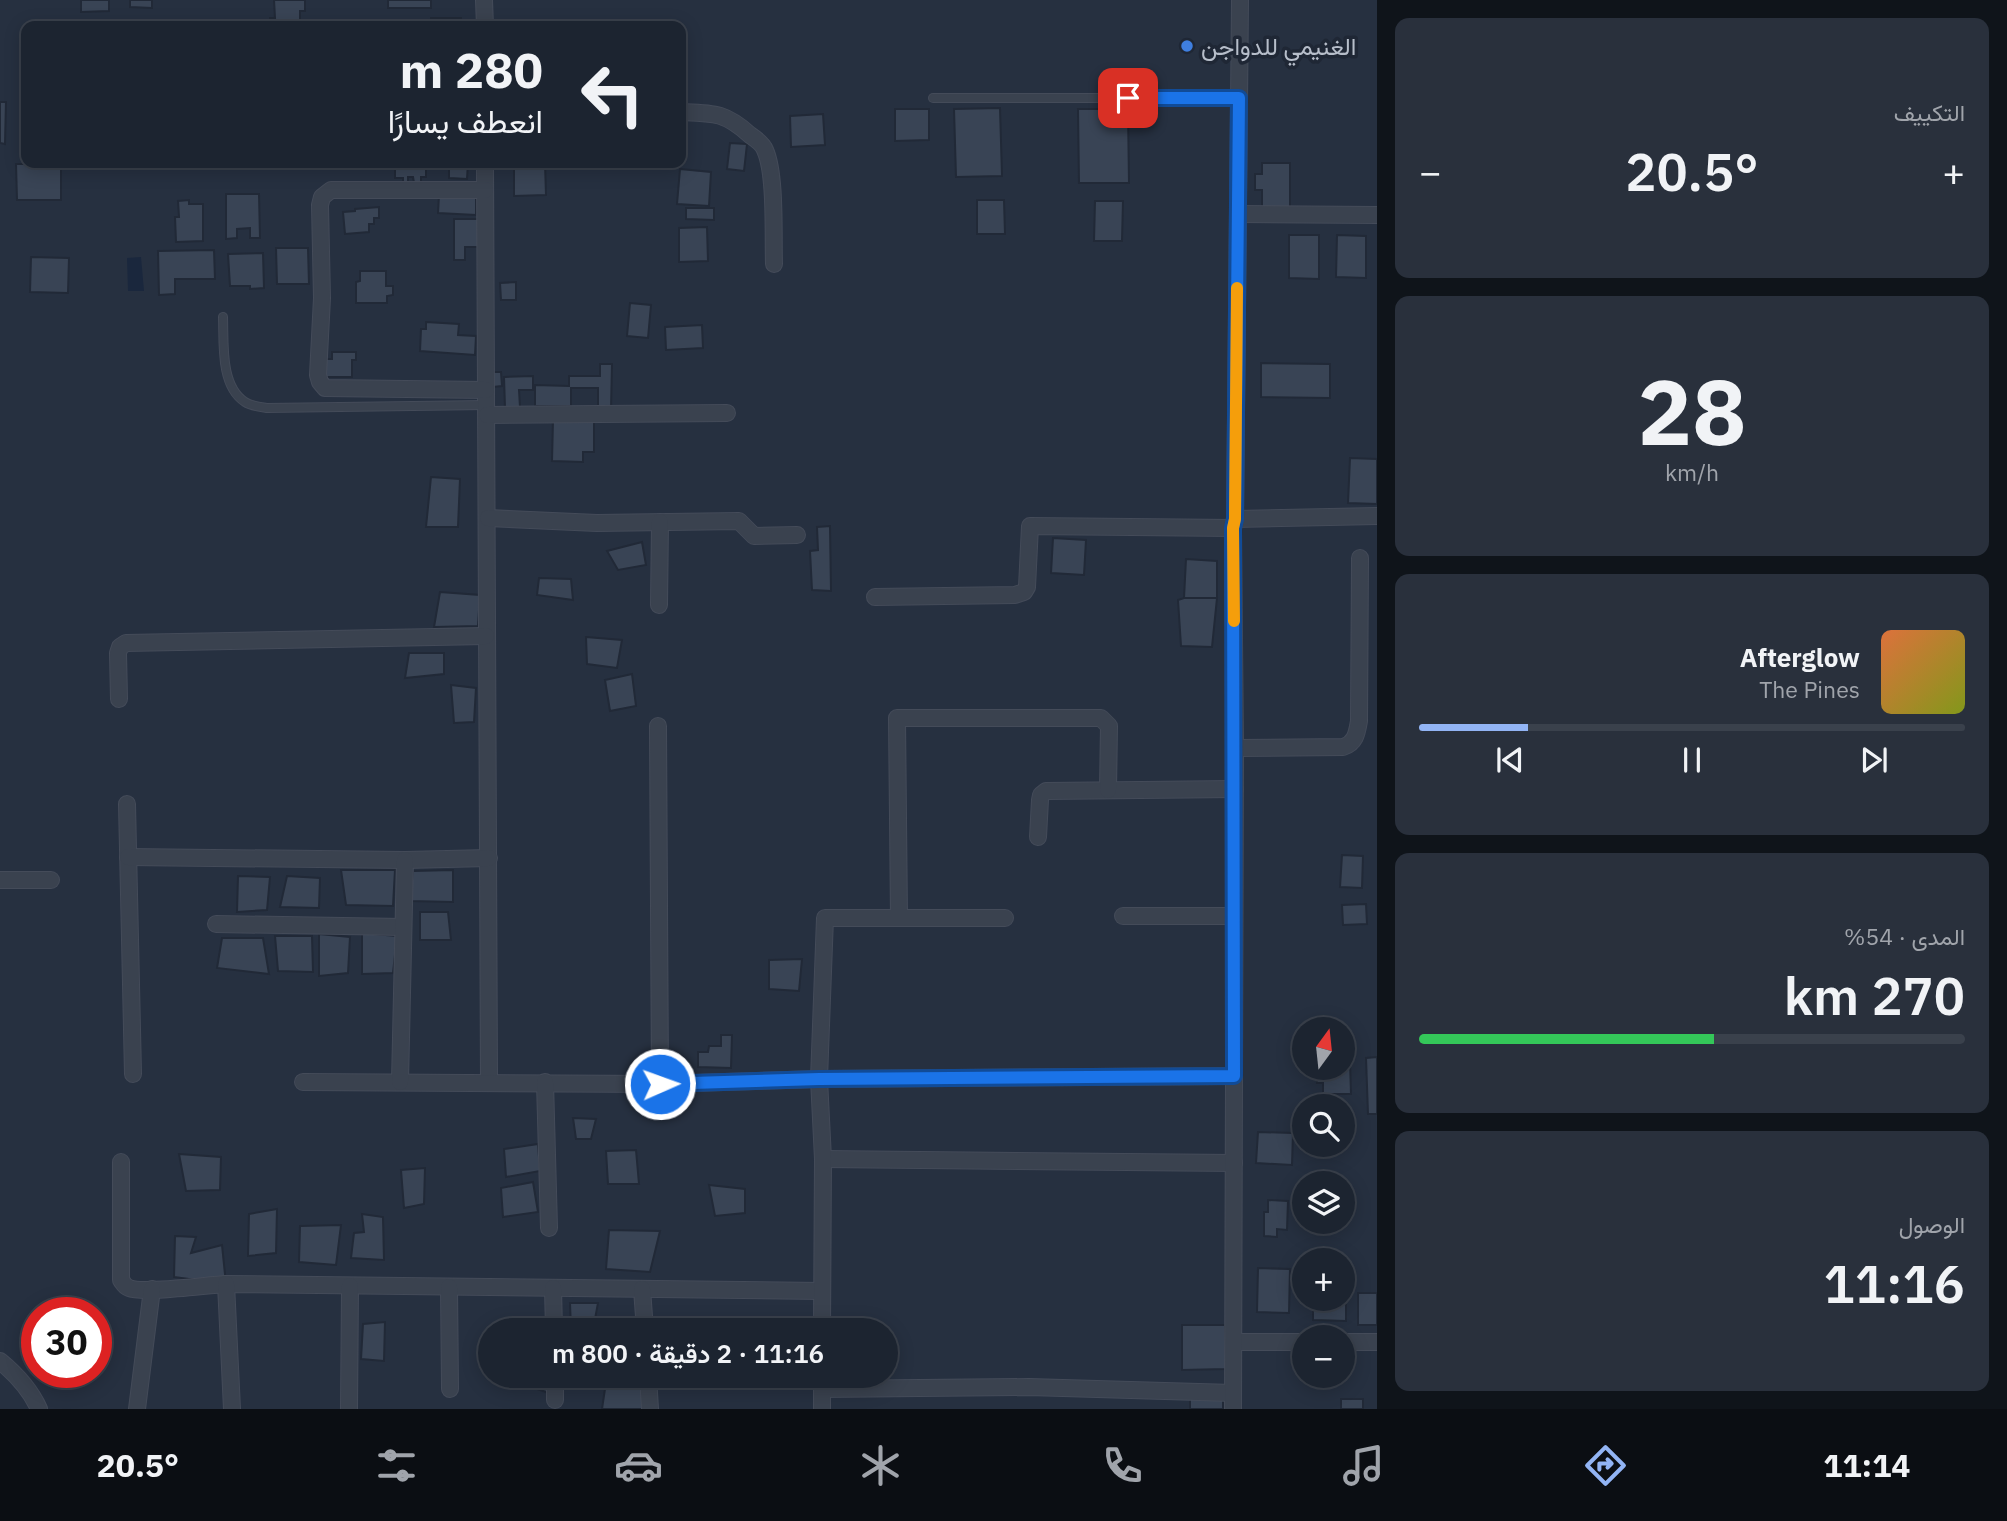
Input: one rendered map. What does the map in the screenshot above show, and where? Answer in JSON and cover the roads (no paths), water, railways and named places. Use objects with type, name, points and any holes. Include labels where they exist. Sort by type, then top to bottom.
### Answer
[{"type":"street","points":[[484,0],[485,21]]},
{"type":"street","points":[[898,1384],[1029,1387],[1233,1401],[1234,523],[1240,0]]},
{"type":"street","points":[[686,112],[727,117],[766,150],[771,178],[774,264]]},
{"type":"street","points":[[485,168],[489,1082]]},
{"type":"street","points":[[485,190],[331,190],[321,197],[322,298],[318,375],[325,388],[486,404],[727,413]]},
{"type":"street","points":[[1238,214],[1377,215]]},
{"type":"street","points":[[875,597],[1015,595],[1024,592],[1027,587],[1030,526],[1234,523],[1377,516]]},
{"type":"street","points":[[488,519],[597,523],[739,521],[754,536],[797,536]]},
{"type":"street","points":[[659,605],[660,522]]},
{"type":"street","points":[[1235,748],[1343,747],[1353,741],[1359,721],[1360,558]]},
{"type":"street","points":[[119,699],[118,653],[120,647],[126,643],[486,636]]},
{"type":"street","points":[[899,918],[897,718],[1101,718],[1109,726],[1108,790]]},
{"type":"street","points":[[658,726],[660,1084]]},
{"type":"street","points":[[1038,837],[1040,800],[1046,791],[1234,789]]},
{"type":"street","points":[[127,804],[133,1074]]},
{"type":"street","points":[[128,857],[405,860],[489,858]]},
{"type":"street","points":[[400,1082],[405,860]]},
{"type":"street","points":[[0,880],[51,880]]},
{"type":"street","points":[[1123,916],[1234,916]]},
{"type":"street","points":[[822,1318],[819,1079],[825,918],[1005,918]]},
{"type":"street","points":[[216,924],[403,927]]},
{"type":"street","points":[[303,1082],[660,1084],[819,1079],[1234,1076]]},
{"type":"street","points":[[545,1082],[549,1228]]},
{"type":"street","points":[[822,1159],[1234,1163]]},
{"type":"street","points":[[121,1162],[121,1280],[131,1289],[226,1284],[822,1291]]},
{"type":"street","points":[[226,1284],[232,1409]]},
{"type":"street","points":[[349,1409],[350,1286]]},
{"type":"street","points":[[449,1287],[450,1389]]},
{"type":"street","points":[[553,1288],[554,1318]]},
{"type":"street","points":[[137,1409],[152,1289]]},
{"type":"street","points":[[642,1289],[644,1318]]},
{"type":"street","points":[[1234,1342],[1292,1342]]},
{"type":"street","points":[[1355,1342],[1377,1342]]},
{"type":"street","points":[[0,1360],[32,1393],[38,1409]]},
{"type":"street","points":[[555,1388],[555,1400]]},
{"type":"street","points":[[649,1388],[650,1409]]},
{"type":"street","points":[[822,1388],[822,1409]]},
{"type":"lane","points":[[933,98],[1239,98]]},
{"type":"lane","points":[[223,317],[224,362],[233,392],[247,404],[267,408],[486,404]]},
{"type":"water","points":[[141,257],[144,291],[128,291],[127,258]]},
{"type":"place","name":"الغنيمي للدواجن","points":[[1187,46]]}]
